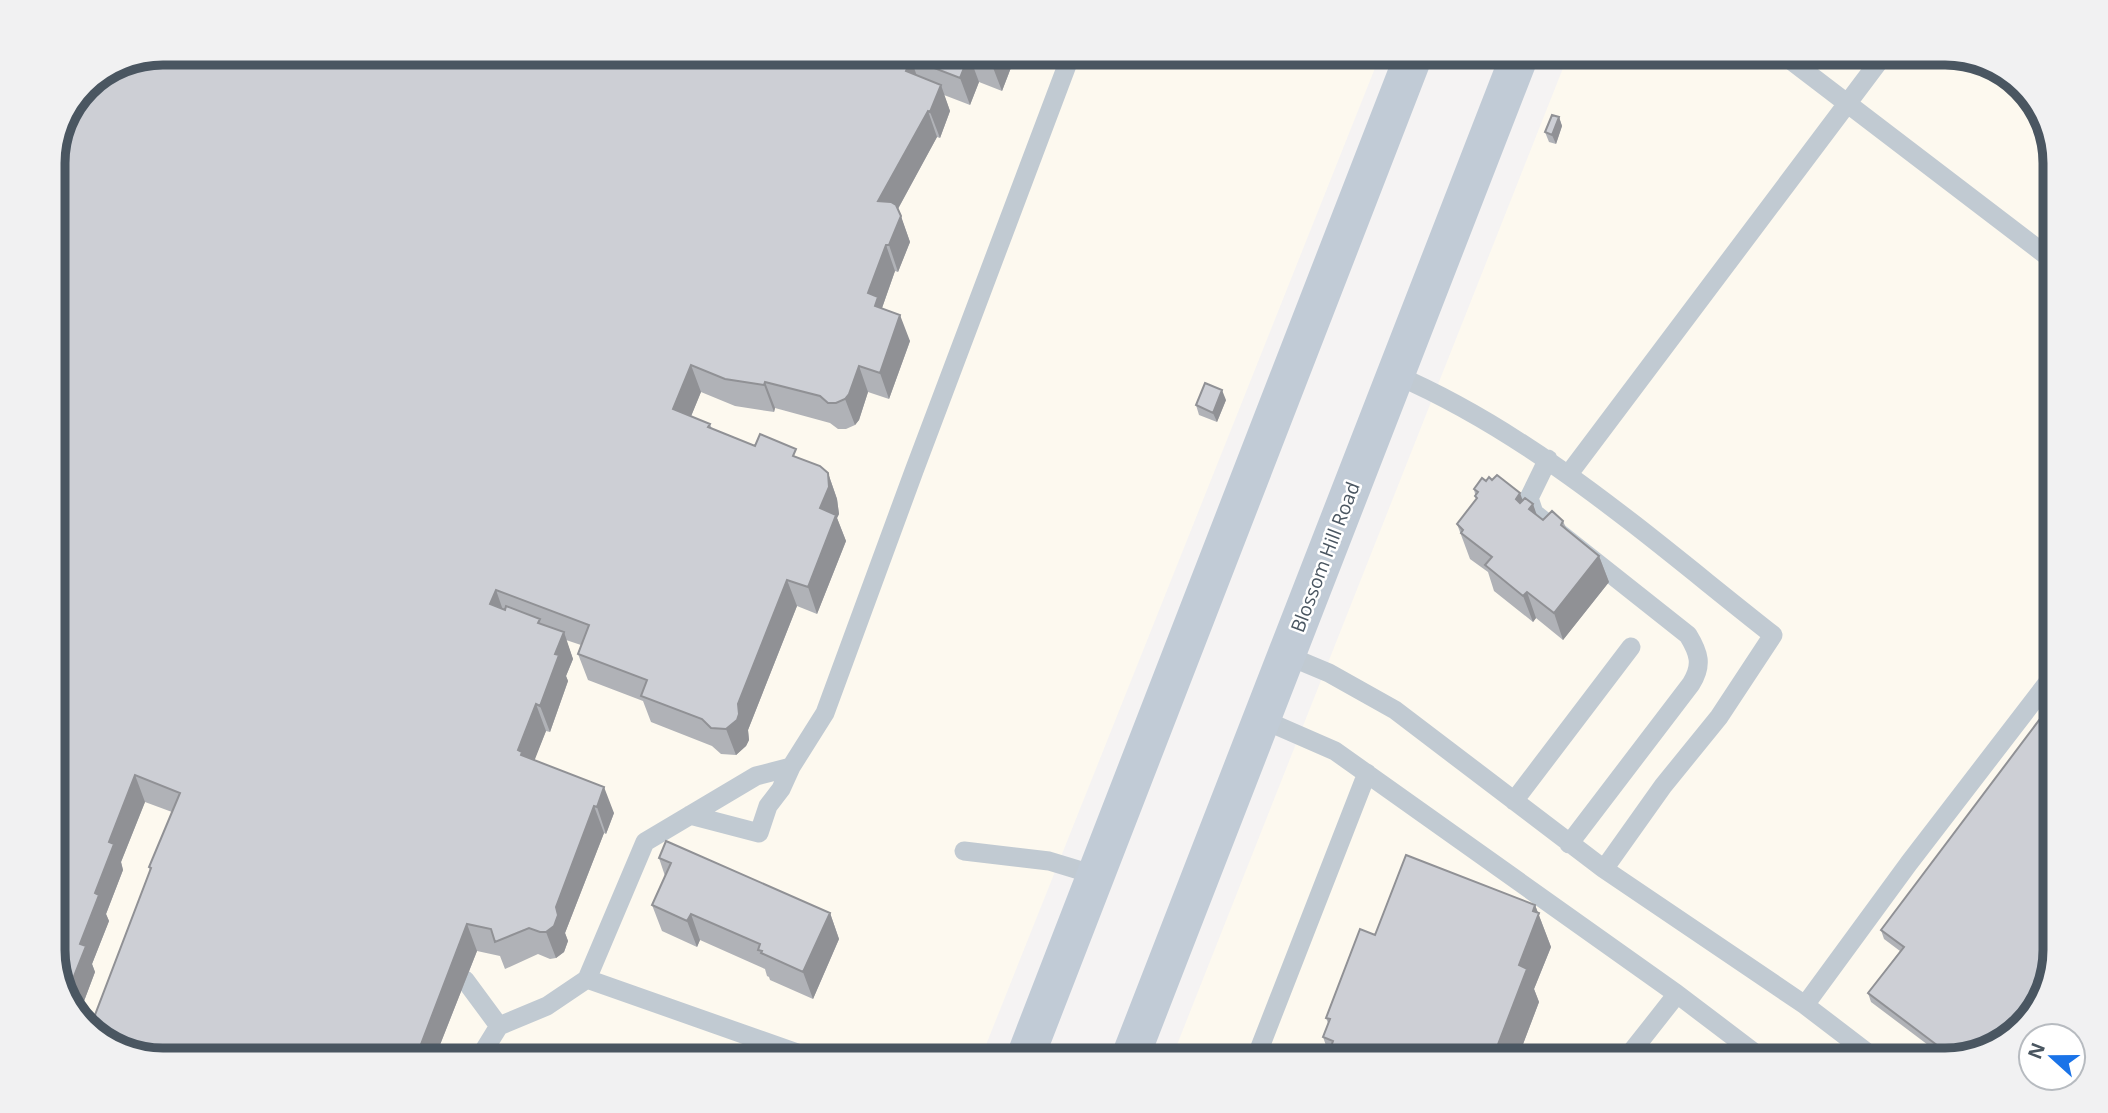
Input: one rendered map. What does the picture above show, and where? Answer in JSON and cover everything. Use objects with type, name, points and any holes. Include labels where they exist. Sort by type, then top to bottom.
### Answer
[{"type":"main road","points":[[1029,1048],[1410,65]]},
{"type":"main road","name":"Blossom Hill Road","points":[[1134,1048],[1516,65]]},
{"type":"lane","points":[[691,815],[759,833],[768,806],[781,789],[791,767],[825,713],[1067,65]]},
{"type":"lane","points":[[1797,65],[2043,253]]},
{"type":"lane","points":[[1568,475],[1876,65]]},
{"type":"lane","points":[[1396,375],[1444,396],[1548,459],[1773,635],[1719,717],[1663,786],[1604,869]]},
{"type":"lane","points":[[1548,459],[1529,498],[1534,513],[1688,635],[1699,653],[1698,673],[1691,684],[1569,844]]},
{"type":"lane","points":[[1514,801],[1631,647]]},
{"type":"lane","points":[[1286,655],[1329,673],[1395,710],[1569,844],[1805,1005],[1861,1048]]},
{"type":"lane","points":[[1805,1005],[1909,863],[2043,689]]},
{"type":"lane","points":[[1262,719],[1335,751],[1677,994],[1748,1048]]},
{"type":"lane","points":[[486,1048],[499,1027],[547,1006],[587,979],[645,842],[756,776],[791,767]]},
{"type":"lane","points":[[1260,1048],[1367,773]]},
{"type":"lane","points":[[964,851],[1049,861],[1096,874]]},
{"type":"lane","points":[[587,979],[783,1048]]},
{"type":"lane","points":[[465,980],[499,1027]]},
{"type":"lane","points":[[1634,1048],[1677,994]]},
{"type":"shaded area","points":[[162,65],[1376,65],[985,1048],[163,1048],[138,1045],[108,1032],[89,1015],[73,989]]},
{"type":"shaded area","points":[[1564,65],[1958,66],[1988,75],[2010,89],[2027,108],[2038,131],[2043,157],[2042,963],[2040,975],[2027,1005],[2010,1024],[2000,1032],[1970,1045],[1945,1048],[1176,1048]]},
{"type":"building","points":[[163,65],[908,65],[906,71],[941,85],[930,112],[928,111],[878,201],[896,205],[901,216],[889,245],[886,245],[868,293],[878,297],[875,306],[900,315],[880,373],[859,366],[845,399],[828,403],[820,396],[765,382],[764,385],[725,379],[691,365],[673,409],[755,446],[760,434],[796,449],[793,456],[820,466],[828,473],[829,487],[820,508],[836,515],[808,587],[787,580],[738,704],[737,720],[726,729],[711,728],[702,719],[641,696],[647,680],[578,654],[589,625],[496,590],[490,604],[505,610],[506,606],[540,619],[538,623],[564,632],[555,654],[559,655],[540,706],[536,704],[518,750],[522,752],[521,755],[604,787],[597,807],[594,806],[556,907],[558,915],[554,926],[546,932],[529,928],[495,942],[491,929],[467,924],[420,1048],[163,1048],[138,1045],[108,1032],[93,1019],[151,868],[149,867],[180,793],[135,775],[109,842],[114,844],[95,893],[99,895],[80,944],[86,946],[71,984],[65,956],[65,157],[75,120],[98,89],[125,72]]},
{"type":"building","points":[[926,65],[965,65],[960,78]]},
{"type":"building","points":[[1552,115],[1559,117],[1552,135],[1545,132]]},
{"type":"building","points":[[1205,383],[1222,390],[1213,413],[1196,405]]},
{"type":"building","points":[[1497,475],[1520,493],[1516,499],[1520,503],[1525,498],[1533,504],[1529,509],[1543,520],[1552,511],[1563,521],[1561,525],[1599,556],[1554,613],[1527,592],[1523,596],[1485,565],[1492,557],[1461,533],[1463,530],[1457,524],[1477,498],[1475,496],[1478,492],[1474,489],[1482,478],[1486,481],[1489,477],[1492,480]]},
{"type":"building","points":[[2043,715],[2043,950],[2040,975],[2027,1005],[2010,1024],[1988,1038],[1970,1045],[1941,1048],[1868,993],[1904,947],[1881,930]]},
{"type":"building","points":[[666,841],[830,913],[803,972],[761,953],[762,951],[758,950],[760,944],[691,914],[687,921],[652,905],[671,863],[659,858]]},
{"type":"building","points":[[1406,855],[1535,905],[1533,911],[1539,913],[1519,965],[1527,969],[1497,1048],[1330,1048],[1333,1041],[1323,1037],[1330,1019],[1326,1018],[1360,929],[1375,935]]}]
